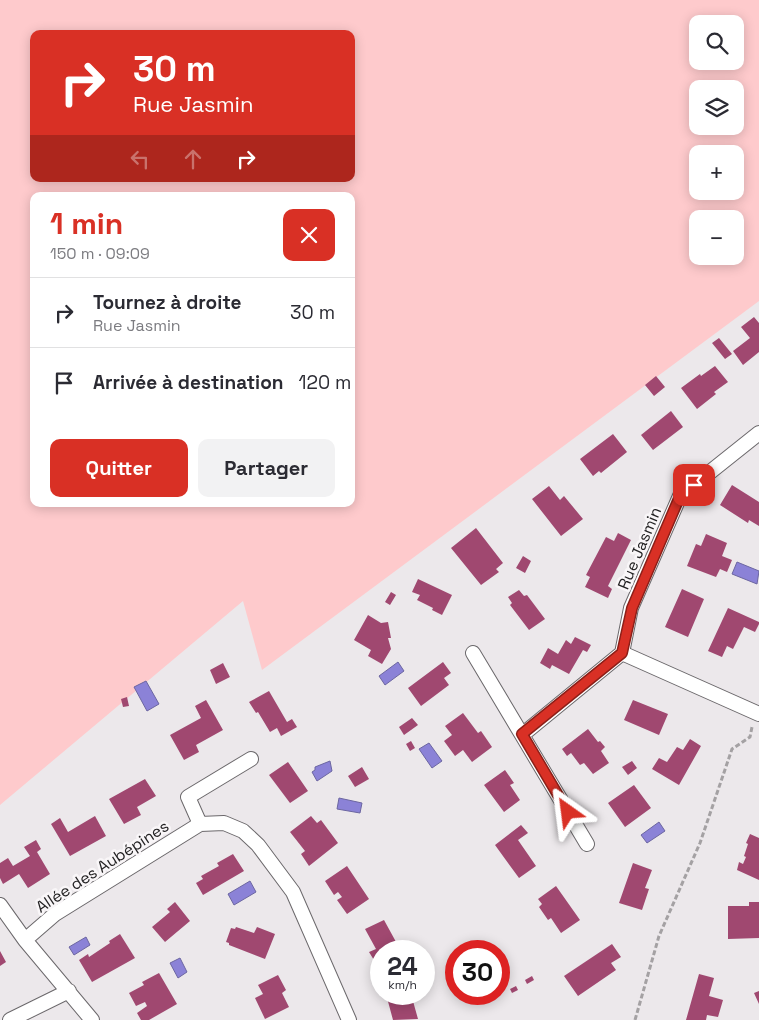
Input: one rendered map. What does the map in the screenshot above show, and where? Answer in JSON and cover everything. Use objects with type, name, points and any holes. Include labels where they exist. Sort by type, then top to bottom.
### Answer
[{"type":"street","name":"Rue Jasmin","points":[[622,653],[632,608],[680,496],[759,433]]},
{"type":"street","points":[[473,653],[587,844]]},
{"type":"street","points":[[522,734],[622,653],[757,713]]},
{"type":"street","points":[[200,824],[188,797],[251,760]]},
{"type":"street","name":"Allée des Aubépines","points":[[25,940],[55,914],[200,824],[224,822],[243,830],[258,845],[293,892],[349,1020]]},
{"type":"street","points":[[0,905],[25,940],[92,1020]]},
{"type":"street","points":[[10,1020],[69,991]]},
{"type":"path","points":[[635,1020],[659,936],[700,843],[732,749],[750,737],[757,713]]},
{"type":"shaded area","points":[[0,0],[759,0],[759,301],[262,670],[243,601],[0,805]]},
{"type":"shaded area","points":[[737,562],[759,571],[757,584],[732,574]]},
{"type":"shaded area","points":[[398,662],[404,671],[385,685],[379,676]]},
{"type":"shaded area","points":[[146,681],[159,704],[147,711],[134,687]]},
{"type":"shaded area","points":[[429,743],[442,761],[432,768],[419,749]]},
{"type":"shaded area","points":[[330,761],[332,771],[317,781],[312,772],[315,770],[315,767]]},
{"type":"shaded area","points":[[339,798],[362,803],[360,813],[337,809]]},
{"type":"shaded area","points":[[659,822],[665,831],[647,843],[641,835]]},
{"type":"shaded area","points":[[250,881],[256,892],[234,905],[228,894]]},
{"type":"shaded area","points":[[86,937],[90,945],[74,955],[69,947]]},
{"type":"shaded area","points":[[180,958],[187,972],[178,978],[170,963]]},
{"type":"building","points":[[754,317],[759,323],[759,352],[743,365],[733,351],[750,338],[741,327]]},
{"type":"building","points":[[719,338],[732,354],[725,359],[712,343]]},
{"type":"building","points":[[715,366],[728,382],[714,392],[716,394],[697,409],[681,388]]},
{"type":"building","points":[[656,376],[665,387],[654,396],[645,385]]},
{"type":"building","points":[[671,411],[683,427],[653,450],[641,435]]},
{"type":"building","points":[[613,434],[627,452],[601,473],[599,471],[593,476],[580,459]]},
{"type":"building","points":[[732,485],[759,502],[759,526],[749,520],[748,523],[720,505]]},
{"type":"building","points":[[549,486],[560,500],[564,496],[583,519],[561,536],[532,499]]},
{"type":"building","points":[[476,528],[503,563],[496,569],[499,572],[481,585],[451,548]]},
{"type":"building","points":[[618,533],[631,540],[608,586],[612,589],[608,598],[585,587],[590,577],[586,575],[606,537],[614,541]]},
{"type":"building","points":[[706,534],[727,543],[722,556],[732,560],[727,572],[720,569],[716,577],[687,566],[696,544],[701,546]]},
{"type":"building","points":[[523,556],[531,561],[525,573],[516,568]]},
{"type":"building","points":[[418,579],[452,595],[442,615],[417,600],[420,595],[412,592]]},
{"type":"building","points":[[682,589],[704,599],[688,637],[665,627]]},
{"type":"building","points":[[519,590],[524,596],[527,595],[545,619],[529,630],[510,605],[512,603],[508,597]]},
{"type":"building","points":[[391,592],[396,595],[390,605],[385,602]]},
{"type":"building","points":[[728,608],[759,622],[759,624],[755,632],[744,627],[733,649],[727,646],[722,657],[708,651]]},
{"type":"building","points":[[368,615],[381,623],[388,622],[391,638],[388,638],[391,649],[382,664],[368,656],[371,650],[354,640]]},
{"type":"building","points":[[575,637],[591,645],[587,652],[583,650],[569,674],[552,665],[550,669],[540,663],[548,648],[558,654],[566,640],[571,644]]},
{"type":"building","points":[[443,662],[451,673],[444,678],[449,685],[421,706],[408,688]]},
{"type":"building","points":[[223,663],[230,677],[216,684],[210,670]]},
{"type":"building","points":[[269,691],[287,722],[292,719],[297,727],[281,736],[277,728],[270,732],[258,712],[256,713],[249,702]]},
{"type":"building","points":[[127,697],[129,706],[123,707],[121,699]]},
{"type":"building","points":[[206,700],[223,730],[196,745],[199,752],[184,760],[170,735],[201,718],[195,706]]},
{"type":"building","points":[[633,700],[668,714],[659,735],[624,720]]},
{"type":"building","points":[[463,713],[478,733],[481,731],[492,747],[472,762],[463,750],[455,756],[444,741],[452,735],[445,726]]},
{"type":"building","points":[[412,718],[418,725],[404,735],[399,727]]},
{"type":"building","points":[[588,729],[598,742],[600,741],[605,747],[601,751],[609,763],[593,774],[584,763],[580,765],[571,753],[567,756],[562,749]]},
{"type":"building","points":[[690,739],[701,746],[679,785],[652,769],[659,758],[667,762],[677,747],[683,750]]},
{"type":"building","points":[[411,741],[415,748],[410,751],[406,744]]},
{"type":"building","points":[[632,761],[637,768],[628,775],[622,767]]},
{"type":"building","points":[[288,762],[308,791],[290,803],[269,775]]},
{"type":"building","points":[[362,767],[369,779],[355,787],[348,776]]},
{"type":"building","points":[[505,770],[514,783],[510,785],[520,800],[504,812],[484,785]]},
{"type":"building","points":[[145,779],[156,796],[137,807],[141,815],[124,824],[109,799]]},
{"type":"building","points":[[634,785],[651,808],[625,827],[608,803]]},
{"type":"building","points":[[95,816],[106,836],[70,856],[51,824],[60,818],[68,832]]},
{"type":"building","points":[[311,816],[317,823],[321,820],[338,843],[309,866],[301,854],[305,851],[290,832]]},
{"type":"building","points":[[521,825],[528,833],[518,840],[536,866],[519,878],[495,845]]},
{"type":"building","points":[[750,834],[759,838],[759,880],[737,870],[739,862],[743,864],[746,857],[744,856],[748,844],[746,843]]},
{"type":"building","points":[[36,840],[41,849],[37,852],[50,874],[28,888],[19,874],[3,884],[0,878],[0,863],[8,858],[13,866],[30,856],[24,847]]},
{"type":"building","points":[[233,854],[244,871],[203,895],[196,883],[203,879],[201,876],[219,866],[217,863]]},
{"type":"building","points":[[633,863],[652,870],[645,888],[649,889],[642,910],[619,903]]},
{"type":"building","points":[[347,866],[369,899],[347,914],[337,900],[342,897],[338,892],[334,895],[325,881]]},
{"type":"building","points":[[556,886],[580,920],[561,933],[551,918],[548,920],[539,907],[542,904],[538,899]]},
{"type":"building","points":[[175,902],[190,921],[165,942],[152,927],[170,912],[167,909]]},
{"type":"building","points":[[749,902],[759,902],[759,938],[728,939],[728,906],[749,906]]},
{"type":"building","points":[[384,920],[395,940],[371,940],[365,929]]},
{"type":"building","points":[[236,927],[254,933],[257,927],[275,934],[265,959],[229,945],[226,942],[231,928],[235,929]]},
{"type":"building","points":[[120,934],[135,958],[92,982],[79,960],[88,954],[89,957]]},
{"type":"building","points":[[612,944],[621,957],[611,963],[616,970],[578,996],[564,976]]},
{"type":"building","points":[[0,951],[6,962],[0,966]]},
{"type":"building","points":[[159,973],[177,1004],[149,1020],[141,1020],[137,1013],[147,1006],[145,1002],[136,1006],[129,993],[144,985],[142,982]]},
{"type":"building","points":[[699,974],[714,978],[709,996],[723,1000],[718,1017],[707,1015],[706,1020],[686,1020]]},
{"type":"building","points":[[278,975],[286,990],[282,993],[289,1007],[265,1019],[255,998],[263,994],[258,985]]},
{"type":"building","points":[[532,976],[534,980],[527,984],[525,980]]},
{"type":"building","points":[[516,986],[518,990],[512,993],[510,989]]},
{"type":"building","points":[[759,991],[759,1004],[754,993]]},
{"type":"building","points":[[389,1005],[414,1005],[418,1019],[393,1020]]},
{"type":"route","points":[[568,812],[522,734],[622,653],[632,608],[638,592],[680,496],[694,485]]}]
